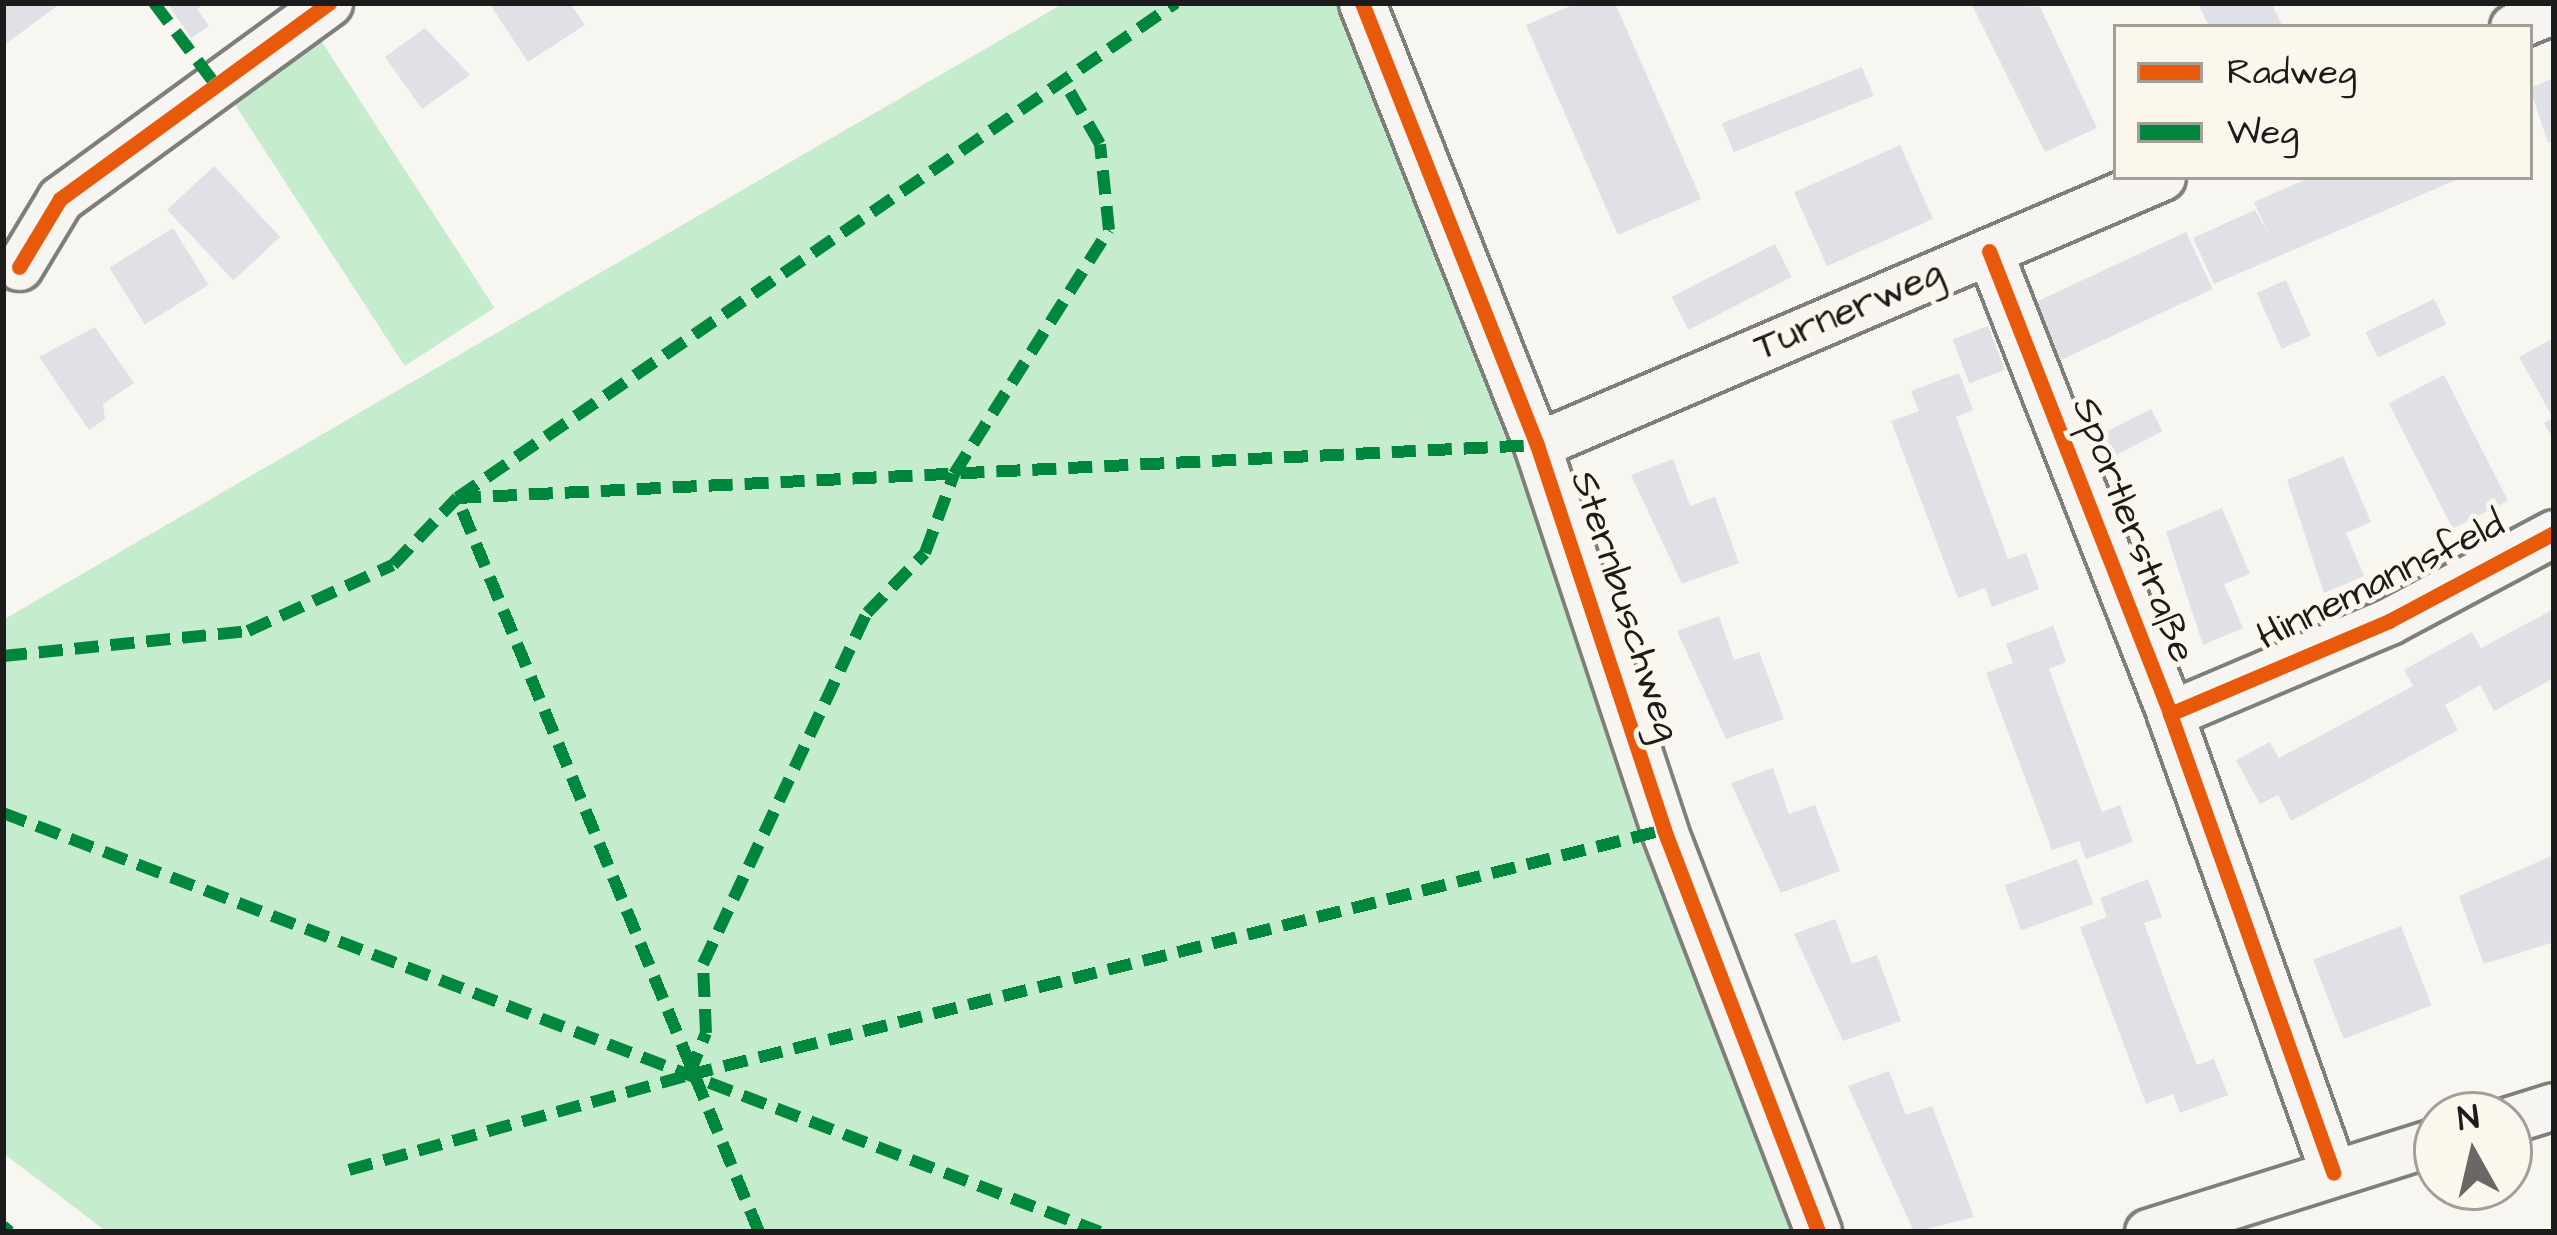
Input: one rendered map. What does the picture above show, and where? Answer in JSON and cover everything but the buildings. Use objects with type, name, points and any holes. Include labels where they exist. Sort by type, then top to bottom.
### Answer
[{"type":"street","points":[[19,268],[60,200],[329,3]]},
{"type":"street","name":"Sternbuschweg","points":[[1362,3],[1537,445],[1664,830],[1818,1232]]},
{"type":"street","points":[[2520,24],[2554,10]]},
{"type":"street","name":"Turnerweg","points":[[1537,445],[2155,180]]},
{"type":"street","name":"Sportlerstraße","points":[[1989,251],[2170,714],[2332,1173]]},
{"type":"street","name":"Hinnemannsfeld","points":[[2170,714],[2389,621],[2554,533]]},
{"type":"street","points":[[2148,1232],[2413,1149]]},
{"type":"green space","points":[[1064,3],[1362,3],[1816,1232],[107,1232],[3,1153],[3,620]]},
{"type":"green space","points":[[318,36],[494,308],[405,366],[228,94]]},
{"type":"marked path","points":[[154,3],[215,84]]},
{"type":"marked path","points":[[3,656],[248,631],[393,565],[457,498],[1176,3]]},
{"type":"marked path","points":[[689,1075],[706,1033],[703,964],[867,613],[925,553],[954,474],[1109,230],[1100,144],[1063,80]]},
{"type":"marked path","points":[[759,1232],[457,498],[1537,445]]},
{"type":"marked path","points":[[3,813],[1100,1232]]},
{"type":"marked path","points":[[349,1170],[689,1075],[1664,830]]},
{"type":"marked path","points":[[3,1226],[10,1232]]},
{"type":"cycle path","points":[[19,267],[60,199],[329,3]]},
{"type":"cycle path","points":[[1362,3],[1537,445],[1664,830],[1818,1232]]},
{"type":"cycle path","points":[[1989,251],[2170,714],[2333,1173]]},
{"type":"cycle path","points":[[2170,714],[2389,621],[2554,533]]}]
